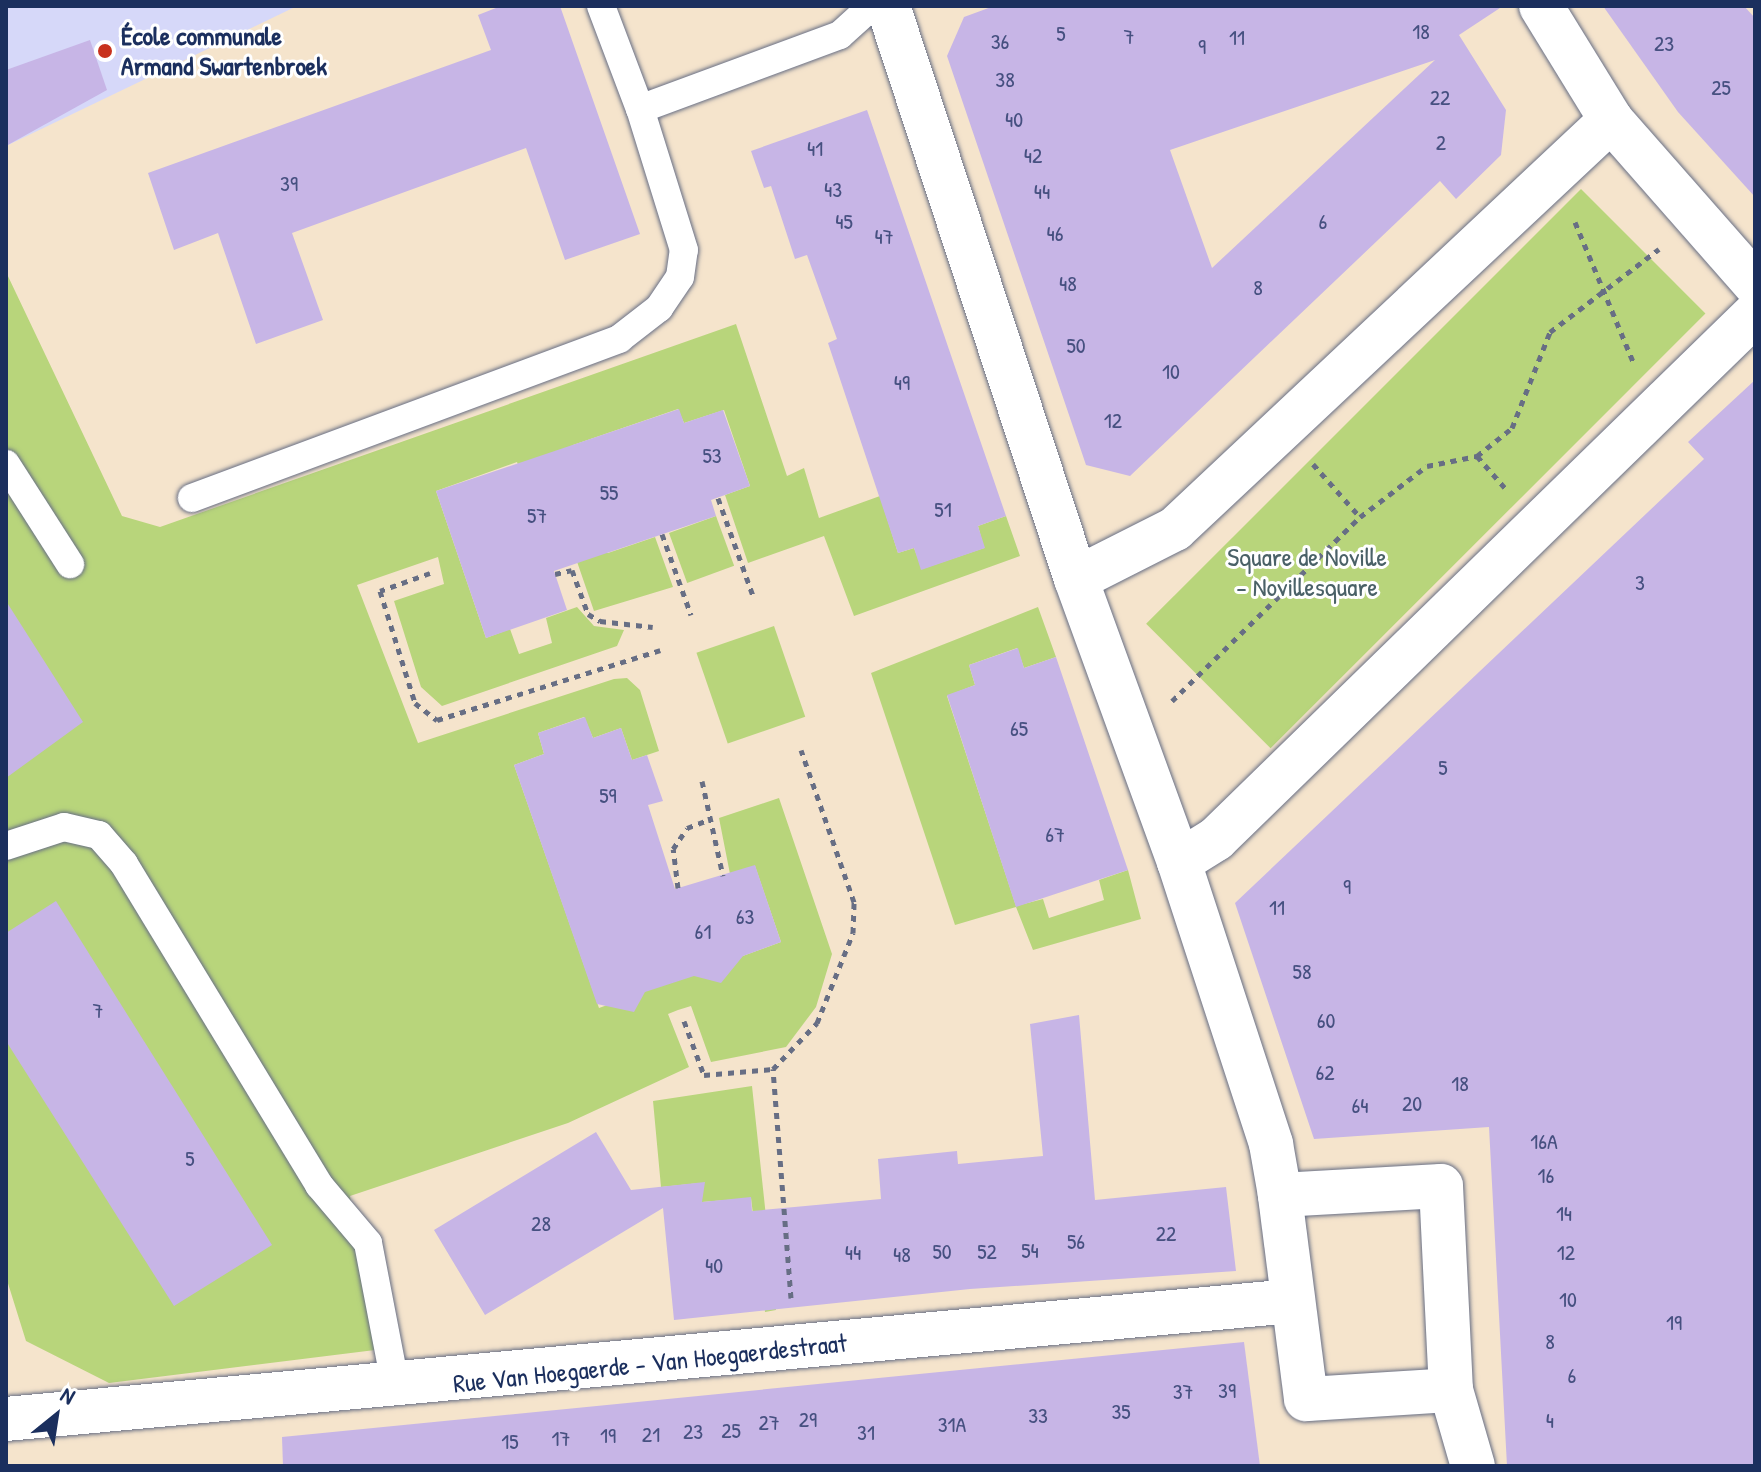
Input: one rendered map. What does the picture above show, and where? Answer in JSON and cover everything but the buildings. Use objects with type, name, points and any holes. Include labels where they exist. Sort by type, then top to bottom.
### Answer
[{"type":"street","points":[[888,6],[1076,579],[1179,862],[1271,1144],[1306,1399],[1451,1390]]},
{"type":"street","points":[[1541,6],[1611,120],[1755,284]]},
{"type":"street","points":[[1076,579],[1175,529],[1611,120]]},
{"type":"street","points":[[1179,862],[1216,839],[1755,314]]},
{"type":"street","points":[[1280,1195],[1441,1186],[1451,1390],[1473,1466]]},
{"type":"street","name":"Rue Van Hoegaerde - Van Hoegaerdestraat","points":[[6,1419],[396,1388],[1293,1301]]},
{"type":"lane","points":[[192,498],[619,339],[659,308],[680,277],[684,250],[640,109],[601,6]]},
{"type":"lane","points":[[640,109],[840,35],[872,6]]},
{"type":"lane","points":[[6,464],[70,564]]},
{"type":"lane","points":[[6,846],[64,827],[99,835],[124,864],[319,1185],[368,1243],[396,1388]]},
{"type":"path","points":[[1573,216],[1637,373]]},
{"type":"path","points":[[1166,707],[1360,517],[1427,466],[1477,456],[1512,428],[1550,332],[1605,294],[1659,249]]},
{"type":"path","points":[[1305,454],[1360,517]]},
{"type":"path","points":[[1477,456],[1512,495]]},
{"type":"path","points":[[718,498],[753,596]]},
{"type":"path","points":[[662,534],[691,615]]},
{"type":"path","points":[[555,574],[572,570],[588,614],[600,621],[653,627]]},
{"type":"path","points":[[430,573],[380,591],[415,703],[437,720],[660,650]]},
{"type":"path","points":[[684,1021],[704,1075],[773,1069],[817,1023],[853,933],[846,865],[801,750]]},
{"type":"path","points":[[702,781],[708,820],[723,876]]},
{"type":"path","points":[[678,888],[673,849],[687,828],[708,820]]},
{"type":"path","points":[[773,1069],[792,1309]]},
{"type":"shaded area","name":"École communale Armand Swartenbroek","points":[[6,6],[297,6],[6,146]]},
{"type":"green space","name":"Square de Noville - Novillesquare","points":[[1581,189],[1705,313],[1271,748],[1146,624]]},
{"type":"green space","points":[[6,272],[122,516],[160,527],[736,324],[787,476],[804,468],[819,518],[880,496],[898,553],[914,548],[922,569],[984,548],[978,526],[1006,516],[1020,556],[854,616],[824,536],[748,563],[725,495],[750,486],[724,410],[684,423],[678,409],[573,445],[522,476],[517,462],[436,491],[486,638],[510,629],[519,654],[552,643],[546,618],[577,607],[594,626],[624,630],[617,646],[442,706],[421,687],[394,601],[444,584],[438,557],[357,585],[418,743],[614,679],[627,678],[640,690],[659,751],[632,760],[621,728],[593,738],[584,717],[538,733],[544,754],[514,765],[599,1008],[781,942],[755,866],[730,874],[719,818],[779,798],[832,954],[816,1007],[786,1047],[711,1062],[691,1006],[678,1010],[668,1014],[689,1067],[568,1123],[350,1196],[375,1350],[109,1383],[26,1341],[6,1277]]},
{"type":"green space","points":[[716,516],[734,566],[687,583],[669,533]]},
{"type":"green space","points":[[655,537],[673,587],[594,611],[573,550],[608,553]]},
{"type":"green space","points":[[1038,607],[1056,657],[1024,668],[1017,648],[969,665],[975,685],[947,696],[1016,906],[1043,899],[1049,918],[1104,900],[1099,880],[1128,870],[1141,919],[1033,950],[1016,907],[955,925],[871,673]]},
{"type":"green space","points":[[774,626],[805,717],[728,743],[696,653]]},
{"type":"green space","points":[[752,1086],[776,1310],[765,1312],[751,1198],[702,1202],[700,1183],[661,1187],[653,1101]]},
{"type":"place","name":"École communale Armand Swartenbroek","points":[[105,51]]}]
